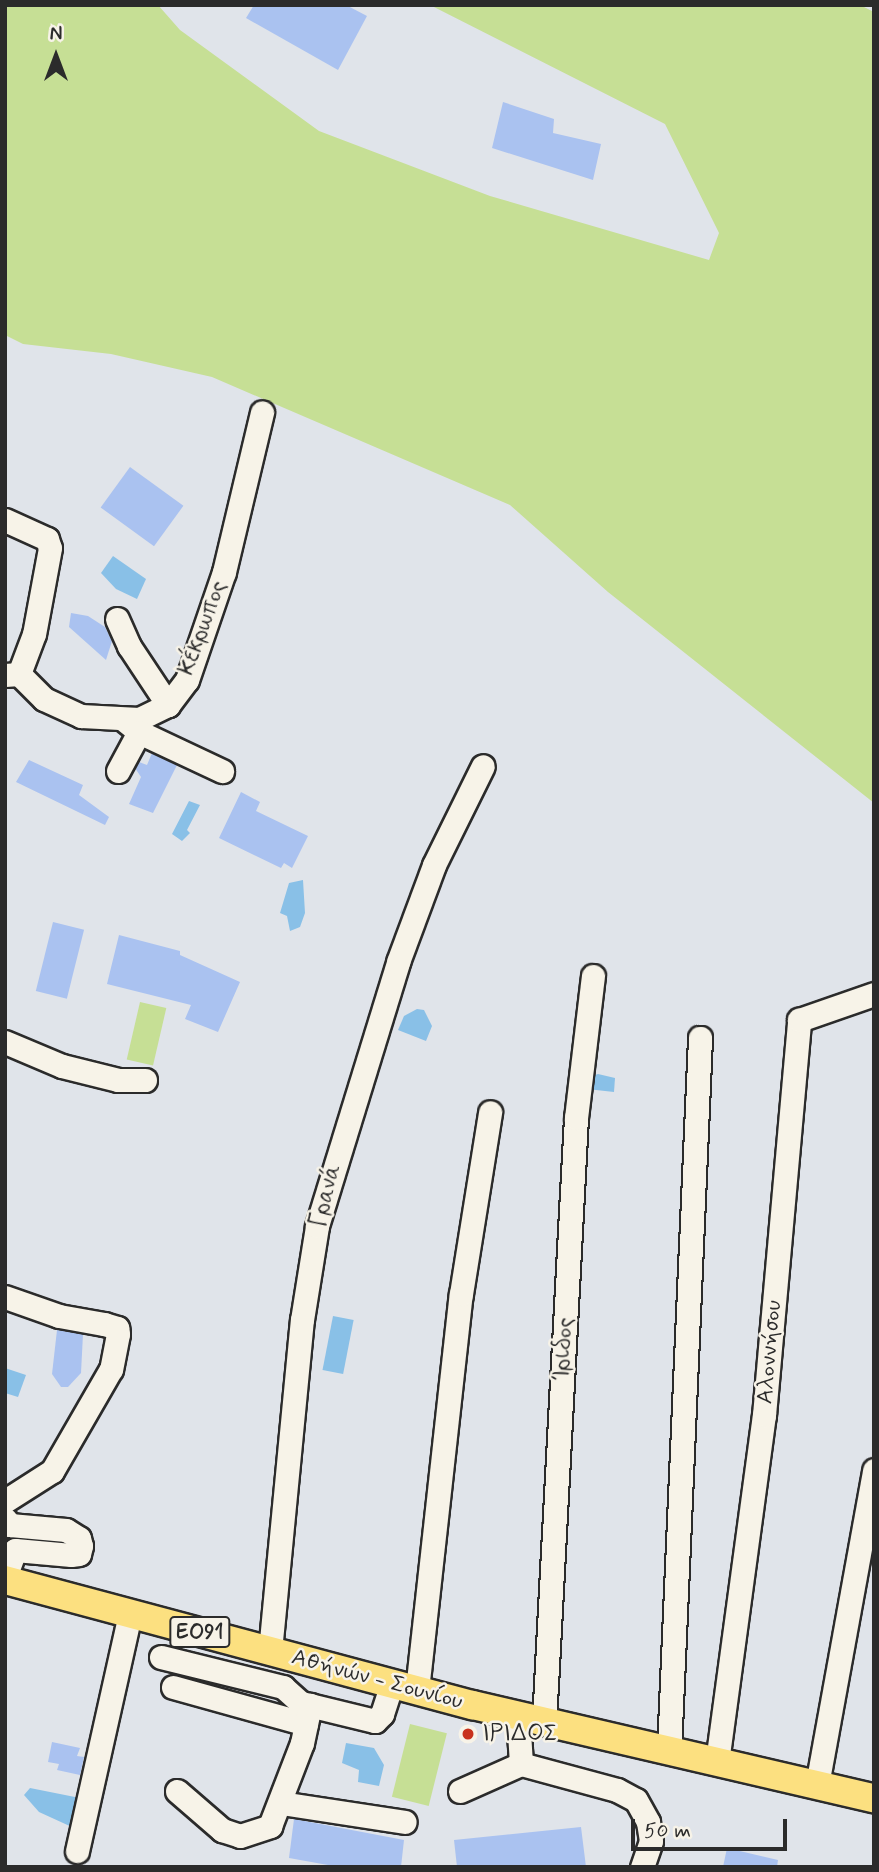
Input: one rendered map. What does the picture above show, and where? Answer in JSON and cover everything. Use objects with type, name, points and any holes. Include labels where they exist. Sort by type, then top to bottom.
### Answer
[{"type":"main road","name":"Αθήνών - Σουνίου","points":[[5,1579],[531,1719],[874,1798]]},
{"type":"street","name":"Κέκρωπος","points":[[168,705],[187,680],[224,572],[262,412]]},
{"type":"street","points":[[5,520],[47,539],[50,548],[34,634],[12,675],[44,699],[81,716],[131,725],[222,771]]},
{"type":"street","points":[[117,619],[129,646],[168,705],[131,725],[118,771]]},
{"type":"street","name":"Γρανά","points":[[270,1651],[302,1320],[317,1226],[398,962],[434,865],[482,766]]},
{"type":"street","name":"Ίριδος","points":[[521,1765],[531,1719],[576,1118],[593,976]]},
{"type":"street","name":"Αλοννήσου","points":[[717,1762],[764,1415],[799,1020],[874,993]]},
{"type":"street","points":[[669,1751],[700,1038]]},
{"type":"street","points":[[5,1042],[62,1066],[118,1080],[145,1080]]},
{"type":"street","points":[[173,1688],[308,1714],[375,1721],[405,1687],[490,1112]]},
{"type":"street","points":[[5,1297],[59,1316],[117,1328],[118,1334],[111,1369],[52,1471],[5,1501]]},
{"type":"street","points":[[817,1784],[874,1470]]},
{"type":"street","points":[[5,1519],[10,1525],[66,1530],[79,1538],[81,1546],[79,1554],[71,1555],[15,1550],[5,1579]]},
{"type":"street","points":[[77,1851],[130,1614]]},
{"type":"street","points":[[161,1657],[283,1688],[308,1714]]},
{"type":"street","points":[[177,1791],[205,1819],[240,1836],[270,1826],[281,1803],[308,1714]]},
{"type":"street","points":[[460,1791],[521,1765],[617,1790],[636,1800],[651,1831],[642,1867]]},
{"type":"street","points":[[281,1803],[405,1822]]},
{"type":"green space","points":[[5,5],[158,5],[180,30],[319,131],[490,196],[709,260],[719,233],[665,124],[430,5],[860,5],[874,12],[874,803],[608,592],[510,505],[212,377],[111,354],[23,344],[5,335]]},
{"type":"green space","points":[[140,1002],[166,1008],[153,1066],[127,1059]]},
{"type":"green space","points":[[410,1724],[447,1733],[429,1806],[392,1797]]},
{"type":"water","points":[[113,556],[146,579],[137,599],[116,589],[101,573]]},
{"type":"water","points":[[189,801],[200,805],[187,830],[190,833],[182,841],[172,834]]},
{"type":"water","points":[[303,880],[305,913],[300,927],[290,931],[287,916],[280,913],[289,883]]},
{"type":"water","points":[[417,1009],[424,1010],[432,1026],[426,1041],[398,1030],[404,1016]]},
{"type":"water","points":[[598,1074],[615,1078],[614,1092],[587,1089],[589,1077]]},
{"type":"water","points":[[333,1316],[354,1320],[343,1374],[323,1370]]},
{"type":"water","points":[[5,1368],[26,1375],[18,1397],[5,1393]]},
{"type":"water","points":[[346,1743],[374,1748],[384,1765],[379,1786],[358,1782],[359,1770],[342,1763]]},
{"type":"water","points":[[30,1788],[80,1798],[74,1828],[39,1812],[24,1795]]},
{"type":"building","points":[[254,5],[346,5],[367,16],[338,70],[246,18]]},
{"type":"building","points":[[503,102],[554,119],[553,133],[601,144],[593,180],[492,148]]},
{"type":"building","points":[[130,467],[183,506],[154,546],[101,507]]},
{"type":"building","points":[[71,613],[88,616],[105,627],[112,641],[106,660],[69,627]]},
{"type":"building","points":[[152,753],[177,765],[153,813],[129,804],[141,777],[135,768],[139,762],[147,765]]},
{"type":"building","points":[[29,760],[83,785],[79,795],[109,817],[105,825],[16,782]]},
{"type":"building","points":[[241,792],[260,802],[256,811],[308,836],[292,868],[284,863],[281,868],[219,838]]},
{"type":"building","points":[[53,922],[84,930],[67,999],[36,991]]},
{"type":"building","points":[[119,935],[180,951],[180,955],[240,982],[218,1032],[185,1019],[191,1005],[107,984]]},
{"type":"building","points":[[57,1330],[83,1334],[81,1373],[68,1387],[61,1387],[52,1374]]},
{"type":"building","points":[[52,1742],[80,1748],[77,1756],[84,1757],[80,1775],[57,1770],[59,1764],[48,1762]]},
{"type":"building","points":[[294,1819],[404,1840],[401,1867],[339,1867],[289,1858]]},
{"type":"building","points":[[581,1827],[586,1867],[457,1867],[454,1840]]},
{"type":"building","points":[[727,1848],[778,1860],[777,1867],[723,1867]]},
{"type":"place","name":"ΙΡΙΔΟΣ","points":[[468,1734]]}]
